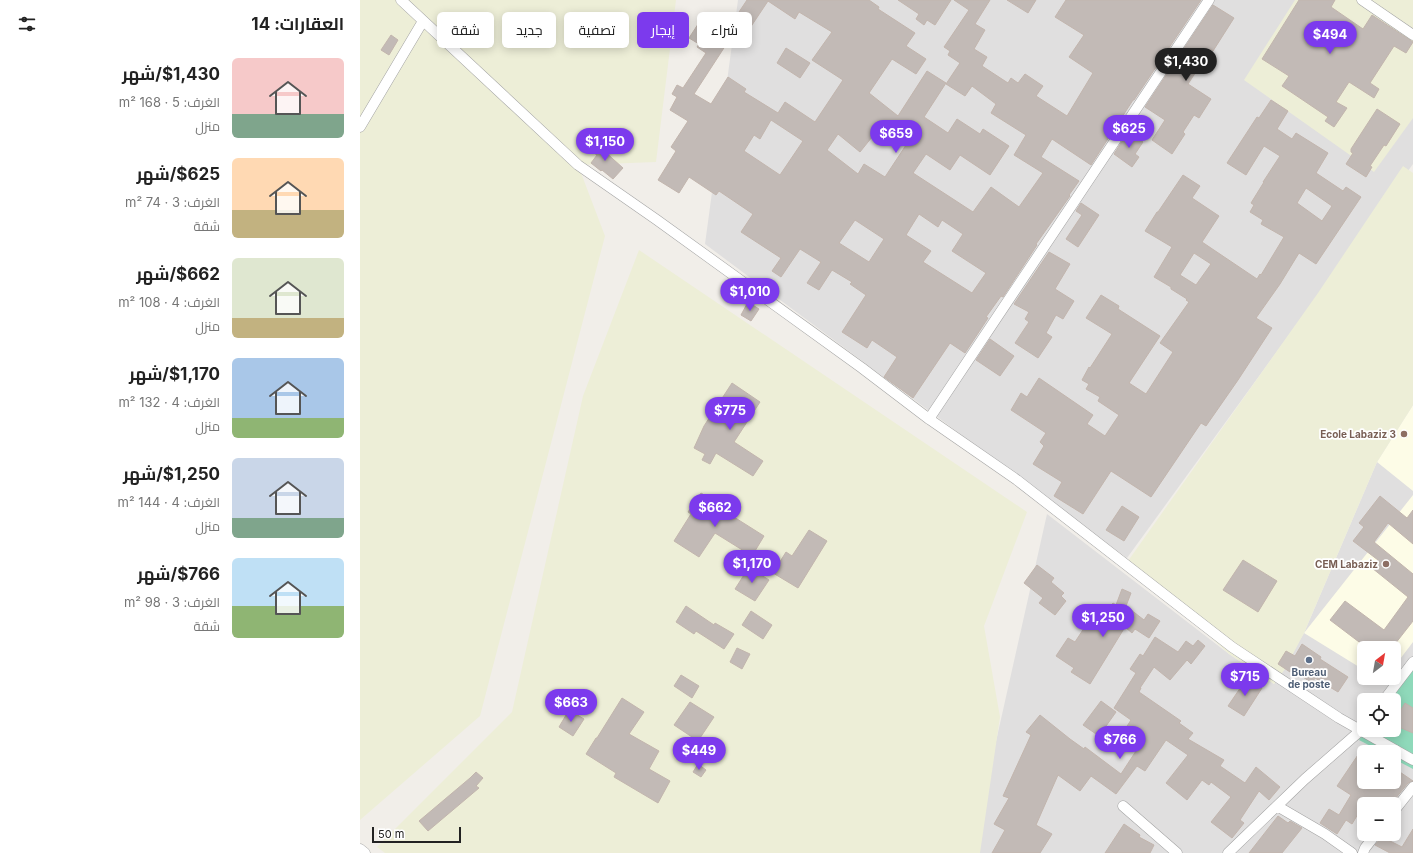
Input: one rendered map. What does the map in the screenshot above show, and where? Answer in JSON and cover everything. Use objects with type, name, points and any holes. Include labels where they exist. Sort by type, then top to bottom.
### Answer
[{"type":"street","points":[[401,0],[578,164],[856,364],[929,419],[1017,480],[1232,647],[1339,718],[1357,726]]},
{"type":"street","points":[[929,419],[1209,0]]},
{"type":"street","points":[[1362,0],[1413,35]]},
{"type":"street","points":[[360,127],[423,21]]},
{"type":"street","points":[[1389,693],[1413,662]]},
{"type":"street","points":[[1228,853],[1305,779],[1357,732]]},
{"type":"street","points":[[1376,737],[1413,760]]},
{"type":"street","points":[[1401,802],[1413,787]]},
{"type":"street","points":[[1123,806],[1177,853]]},
{"type":"street","points":[[1278,806],[1325,834],[1352,853]]},
{"type":"street","points":[[1363,853],[1370,841]]},
{"type":"street","points":[[360,849],[365,853]]},
{"type":"shaded area","points":[[360,0],[676,0],[675,12],[637,12],[637,48],[670,48],[656,162],[578,165],[605,236],[480,716],[360,820]]},
{"type":"shaded area","points":[[738,0],[1355,0],[1413,40],[1413,164],[1127,558],[705,244],[732,48],[752,48],[752,12],[736,12]]},
{"type":"shaded area","points":[[1295,0],[1413,0],[1413,118],[1374,172],[1244,80]]},
{"type":"shaded area","points":[[1403,166],[1413,173],[1413,405],[1377,462],[1304,633],[1285,669],[1274,684],[1229,654],[1128,561],[1318,293]]},
{"type":"shaded area","points":[[639,250],[1027,512],[984,626],[1000,717],[980,853],[385,853],[377,847],[512,712],[583,396]]},
{"type":"shaded area","points":[[1413,405],[1413,853],[971,853],[1047,514],[1229,654],[1274,684],[1304,633],[1377,462]]},
{"type":"shaded area","name":"Ecole Labaziz 3","points":[[1413,405],[1413,491],[1377,462]]},
{"type":"shaded area","name":"CEM Labaziz","points":[[1413,495],[1413,642],[1401,658],[1401,641],[1357,641],[1357,666],[1304,633]]},
{"type":"green space","points":[[1413,669],[1413,769],[1401,763],[1401,745],[1369,745],[1359,740],[1361,737],[1401,737],[1401,693],[1394,693]]},
{"type":"building","points":[[747,0],[869,0],[879,7],[878,9],[915,33],[906,46],[926,59],[916,74],[892,59],[869,93],[898,116],[927,71],[946,83],[924,117],[948,133],[957,119],[980,134],[983,129],[1009,146],[990,175],[960,155],[950,170],[926,154],[913,173],[973,212],[991,187],[1019,207],[1043,173],[1014,155],[1026,135],[991,113],[996,104],[972,86],[965,96],[946,84],[960,63],[948,55],[950,51],[944,47],[969,10],[954,0],[990,0],[975,24],[985,30],[974,49],[987,57],[982,66],[1008,83],[1011,78],[1018,83],[1025,74],[1043,86],[1036,96],[1067,116],[1093,73],[1069,57],[1084,35],[1055,17],[1066,0],[1201,0],[1091,165],[1052,139],[1041,157],[1079,181],[1036,244],[1037,245],[1003,297],[1001,296],[986,317],[988,318],[965,353],[950,343],[913,398],[884,377],[897,357],[872,340],[867,348],[842,332],[866,295],[850,284],[852,282],[832,270],[819,290],[807,283],[821,262],[800,249],[781,277],[772,271],[781,258],[741,232],[753,214],[719,191],[716,195],[689,177],[679,193],[658,180],[676,151],[671,147],[688,121],[670,110],[677,97],[672,94],[677,85],[683,88],[706,53],[698,48],[724,48],[694,94],[711,104],[728,77],[746,89],[744,92],[778,113],[785,102],[815,122],[843,80],[812,60],[832,32],[799,12],[795,19],[768,1],[752,25],[752,12],[739,12]],"holes":[[[771,120],[803,141],[780,175],[744,151],[754,135],[760,139]],[[884,122],[910,139],[885,177],[864,164],[858,174],[827,150],[838,134],[860,152]],[[919,214],[938,227],[942,220],[963,234],[952,251],[986,273],[972,293],[923,262],[931,251],[906,235]],[[855,220],[884,239],[869,262],[839,243]]]},
{"type":"building","points":[[898,0],[951,0],[935,25],[927,20],[924,25],[916,19],[919,14]]},
{"type":"building","points":[[1007,0],[1036,0],[1028,13]]},
{"type":"building","points":[[1299,0],[1335,0],[1331,7],[1363,29],[1372,15],[1413,42],[1406,53],[1394,46],[1370,83],[1379,89],[1374,98],[1349,82],[1336,102],[1347,108],[1334,127],[1325,121],[1328,117],[1282,86],[1289,76],[1262,59]]},
{"type":"building","points":[[1213,5],[1234,18],[1213,51],[1211,49],[1188,84],[1211,99],[1199,118],[1194,115],[1183,132],[1185,134],[1172,154],[1152,140],[1165,120],[1145,107]]},
{"type":"building","points":[[697,26],[697,43],[689,38]]},
{"type":"building","points":[[391,35],[398,40],[389,55],[381,50]]},
{"type":"building","points":[[786,48],[810,63],[800,78],[777,63]]},
{"type":"building","points":[[1271,100],[1288,111],[1277,129],[1292,139],[1296,133],[1328,153],[1316,173],[1343,191],[1346,187],[1361,197],[1316,264],[1299,253],[1280,284],[1256,318],[1272,328],[1206,426],[1201,423],[1151,497],[1111,471],[1083,514],[1054,496],[1062,482],[1033,464],[1044,446],[1040,442],[1046,433],[1011,410],[1021,393],[1027,397],[1039,378],[1093,415],[1087,424],[1105,436],[1119,415],[1098,401],[1100,397],[1086,389],[1089,384],[1082,380],[1089,367],[1090,368],[1112,334],[1086,318],[1101,295],[1119,306],[1118,309],[1160,336],[1129,383],[1146,394],[1173,352],[1160,343],[1189,302],[1186,300],[1187,299],[1171,289],[1171,287],[1154,277],[1172,247],[1145,231],[1183,175],[1200,186],[1192,198],[1219,216],[1202,242],[1257,279],[1260,274],[1261,275],[1284,237],[1261,224],[1263,220],[1250,212],[1254,205],[1251,203],[1280,156],[1264,146],[1246,175],[1227,163],[1257,117],[1259,118]],"holes":[[[1306,188],[1332,206],[1322,221],[1297,203]],[[1194,253],[1211,264],[1196,285],[1180,275]]]},
{"type":"building","points":[[1377,109],[1400,124],[1386,146],[1384,145],[1370,166],[1372,167],[1366,177],[1346,164],[1353,153],[1351,152],[1351,149]]},
{"type":"building","points":[[1128,132],[1143,142],[1135,154],[1139,157],[1132,167],[1114,154]]},
{"type":"building","points":[[598,142],[605,147],[603,150],[623,168],[613,179],[591,163],[597,155],[591,151]]},
{"type":"building","points":[[1081,203],[1099,215],[1078,247],[1066,239],[1082,215],[1076,211]]},
{"type":"building","points":[[1049,252],[1070,264],[1055,289],[1074,301],[1063,319],[1056,315],[1046,333],[1052,337],[1038,358],[1015,343],[1029,322],[1025,319],[1029,312],[1014,304]]},
{"type":"building","points":[[748,302],[759,309],[751,321],[741,315]]},
{"type":"building","points":[[990,339],[1014,356],[1000,376],[976,360]]},
{"type":"building","points":[[732,383],[760,402],[734,442],[763,461],[753,476],[716,453],[710,464],[702,460],[705,454],[694,448],[704,426]]},
{"type":"building","points":[[701,493],[728,510],[726,512],[764,536],[752,556],[715,533],[699,557],[674,541],[691,514],[688,512]]},
{"type":"building","points":[[1380,496],[1407,518],[1413,510],[1413,544],[1388,523],[1374,542],[1413,574],[1413,621],[1397,641],[1358,641],[1330,620],[1345,601],[1384,630],[1408,597],[1372,568],[1378,560],[1353,541],[1364,527],[1359,523]]},
{"type":"building","points":[[1122,506],[1139,517],[1124,541],[1106,530]]},
{"type":"building","points":[[809,530],[827,541],[798,588],[773,573],[786,552],[792,556]]},
{"type":"building","points":[[1243,560],[1277,581],[1258,612],[1223,590]]},
{"type":"building","points":[[1037,565],[1054,578],[1051,582],[1064,593],[1061,596],[1066,601],[1055,615],[1039,603],[1043,598],[1024,583]]},
{"type":"building","points":[[749,567],[769,580],[755,601],[735,589]]},
{"type":"building","points":[[1122,589],[1131,593],[1126,606],[1144,620],[1148,614],[1160,621],[1149,638],[1135,629],[1132,633],[1125,627],[1090,684],[1071,672],[1074,668],[1056,656],[1068,638],[1075,642],[1092,616],[1099,621],[1113,603],[1116,605]]},
{"type":"building","points":[[686,606],[714,625],[715,623],[734,634],[724,649],[696,631],[694,634],[676,622]]},
{"type":"building","points":[[751,611],[772,625],[763,639],[742,625]]},
{"type":"building","points":[[1155,637],[1178,652],[1186,641],[1193,646],[1198,640],[1205,646],[1191,664],[1187,660],[1170,680],[1154,667],[1140,688],[1139,692],[1181,721],[1179,723],[1193,733],[1188,739],[1224,760],[1220,766],[1245,783],[1256,767],[1280,787],[1269,800],[1259,791],[1240,820],[1244,823],[1232,838],[1211,822],[1231,797],[1211,782],[1209,785],[1202,780],[1187,800],[1166,783],[1188,755],[1166,740],[1145,771],[1137,766],[1116,794],[1091,776],[1080,791],[1058,775],[1036,825],[1052,834],[1040,853],[992,853],[1005,830],[994,824],[1009,798],[1003,796],[1031,735],[1026,732],[1040,715],[1070,739],[1084,749],[1085,747],[1121,774],[1136,751],[1118,740],[1131,720],[1114,708],[1136,673],[1130,669],[1140,654],[1143,656]]},
{"type":"building","points":[[1302,644],[1321,657],[1320,659],[1348,677],[1338,692],[1315,678],[1312,683],[1291,669],[1290,672],[1278,664],[1286,651],[1295,656]]},
{"type":"building","points":[[737,648],[750,654],[742,669],[730,662]]},
{"type":"building","points":[[681,675],[699,686],[692,698],[674,686]]},
{"type":"building","points":[[1247,678],[1262,688],[1244,716],[1228,706]]},
{"type":"building","points":[[622,698],[644,712],[629,734],[659,751],[649,769],[670,781],[658,803],[614,777],[616,773],[586,754]]},
{"type":"building","points":[[1101,701],[1116,712],[1099,736],[1083,725]]},
{"type":"building","points":[[690,702],[714,717],[698,741],[674,725]]},
{"type":"building","points":[[1405,703],[1413,708],[1413,733],[1401,728],[1401,710]]},
{"type":"building","points":[[569,710],[584,719],[573,736],[559,727]]},
{"type":"building","points":[[1357,756],[1357,789],[1401,789],[1401,773],[1413,781],[1408,783],[1397,797],[1357,797],[1357,816],[1352,824],[1346,820],[1337,834],[1320,823],[1329,809],[1339,815],[1351,795],[1337,786]]},
{"type":"building","points":[[698,764],[706,770],[701,777],[693,772]]},
{"type":"building","points":[[476,772],[483,778],[476,786],[479,788],[428,831],[419,821]]},
{"type":"building","points":[[1278,816],[1288,823],[1290,821],[1302,828],[1282,853],[1249,853]]},
{"type":"building","points":[[1124,824],[1140,835],[1139,837],[1154,845],[1150,853],[1105,853]]},
{"type":"building","points":[[1413,829],[1413,853],[1390,853],[1375,845],[1378,841],[1390,841],[1402,847]]},
{"type":"place","name":"Ecole Labaziz 3","points":[[1404,434]]},
{"type":"place","name":"CEM Labaziz","points":[[1386,564]]},
{"type":"place","name":"Bureau de poste","points":[[1309,660]]}]
